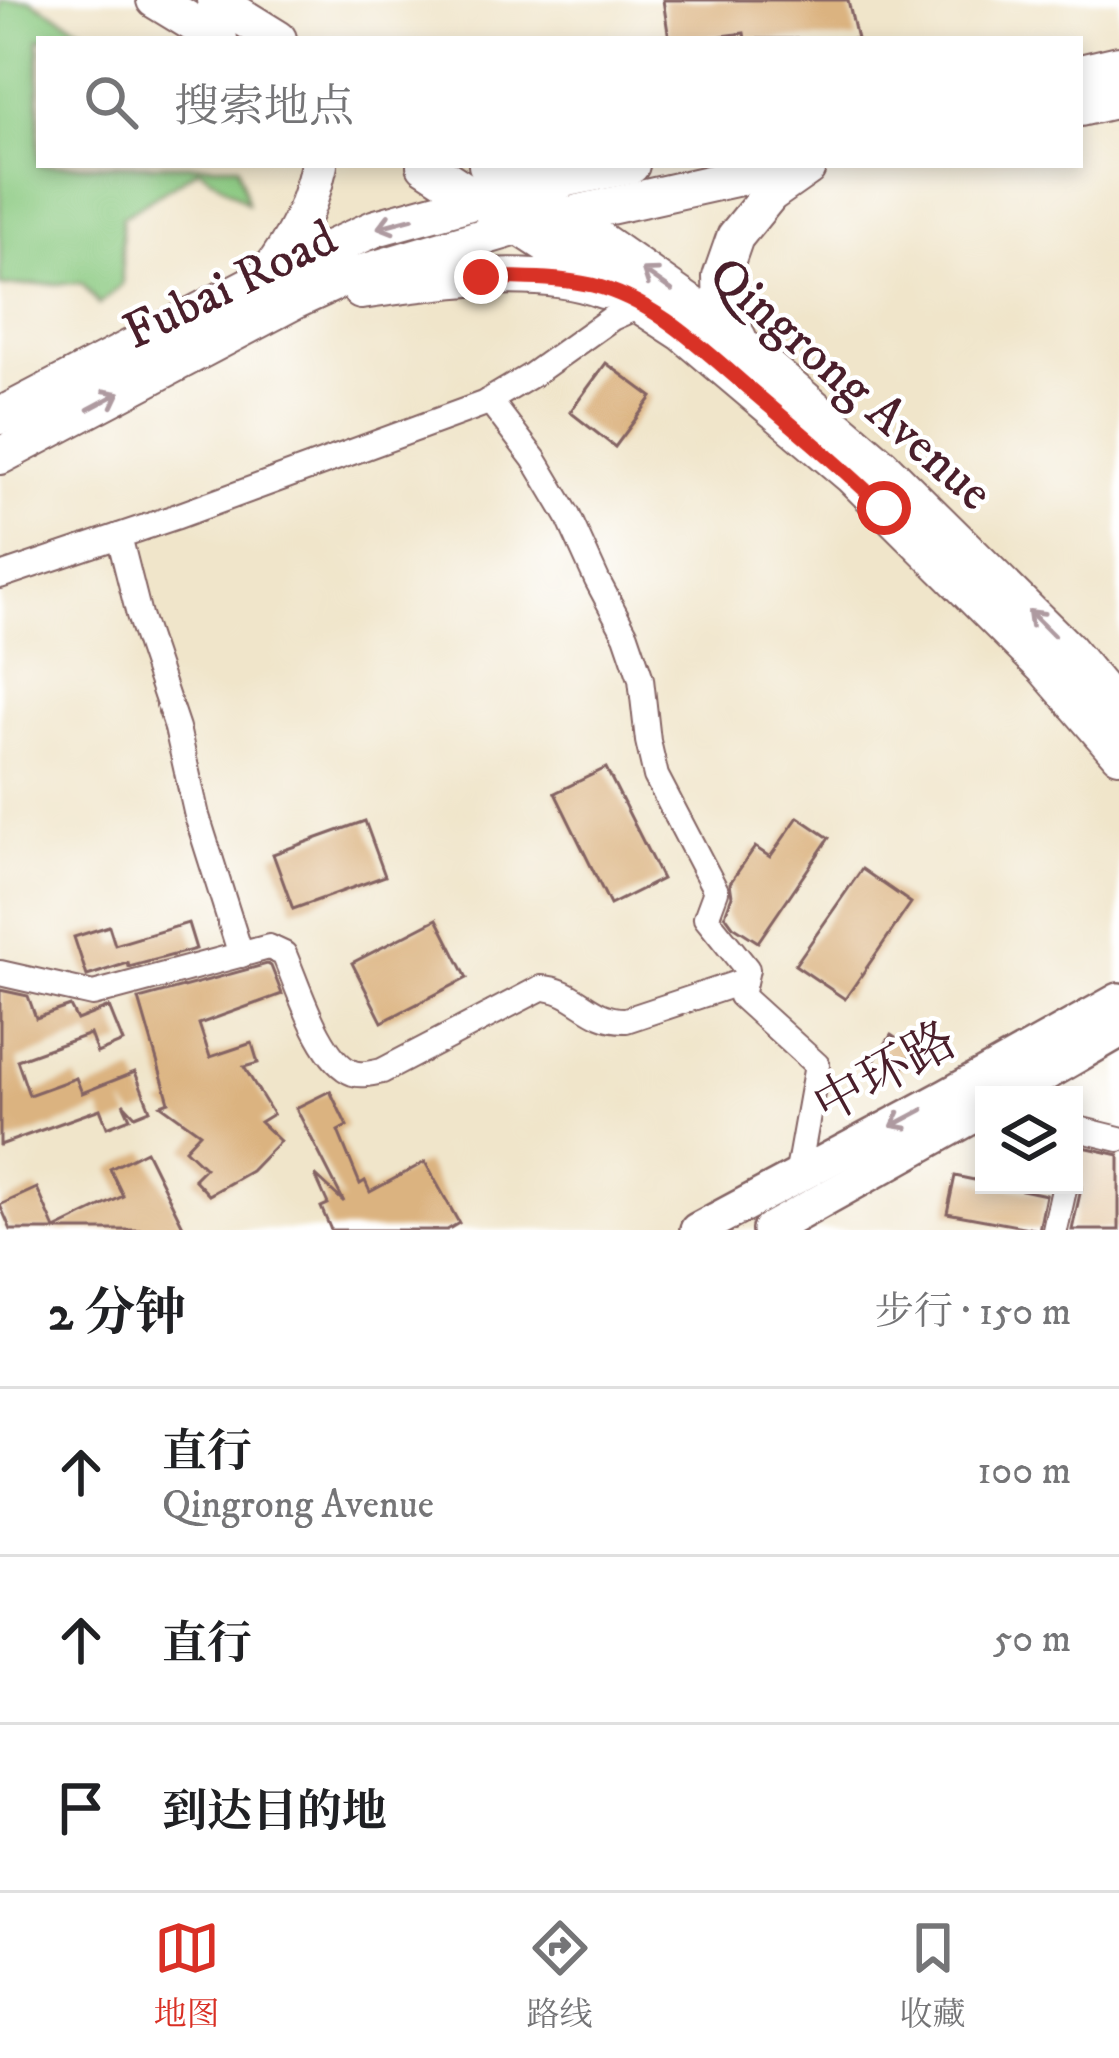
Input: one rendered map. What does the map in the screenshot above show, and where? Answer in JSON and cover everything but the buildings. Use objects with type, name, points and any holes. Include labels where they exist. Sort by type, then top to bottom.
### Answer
[{"type":"main road","points":[[155,0],[214,36]]},
{"type":"main road","points":[[215,0],[273,36]]},
{"type":"main road","points":[[1083,72],[1119,64]]},
{"type":"main road","points":[[1083,106],[1119,99]]},
{"type":"main road","points":[[318,168],[279,290],[481,277],[542,278],[593,286],[640,304]]},
{"type":"main road","name":"Qingrong Avenue","points":[[435,168],[484,182],[520,226],[683,333],[852,476],[1044,667],[1119,754]]},
{"type":"main road","name":"Fubai Road","points":[[0,456],[376,228],[484,182],[524,187],[616,168]]},
{"type":"main road","name":"Fubai Road","points":[[0,416],[279,290],[342,279],[563,215],[780,168]]},
{"type":"main road","points":[[742,346],[722,312],[721,277],[735,237],[770,194],[809,168]]},
{"type":"main road","name":"Qingrong Avenue","points":[[524,187],[705,314],[881,466],[1068,650],[1119,711]]},
{"type":"street","points":[[0,576],[490,400],[640,304]]},
{"type":"street","points":[[490,400],[568,516],[626,634],[641,679],[656,776],[716,891],[706,918],[747,969],[741,996],[817,1065],[797,1177]]},
{"type":"street","points":[[119,536],[241,955]]},
{"type":"street","points":[[0,973],[93,994],[268,947],[284,954],[336,1062],[357,1075],[382,1071],[541,988],[556,989],[608,1021],[626,1020],[744,981]]},
{"type":"street","name":"中环路","points":[[697,1230],[1119,1000]]},
{"type":"street","name":"中环路","points":[[1024,1086],[1119,1031]]},
{"type":"street","name":"中环路","points":[[779,1227],[975,1115]]},
{"type":"street","points":[[1083,1135],[1119,1139]]},
{"type":"street","points":[[1055,1230],[1063,1194]]},
{"type":"green space","points":[[0,0],[30,0],[95,36],[36,36],[36,168],[239,168],[247,203],[199,169],[122,217],[122,284],[99,305],[82,283],[0,286]]},
{"type":"route","points":[[481,277],[542,278],[593,286],[638,302],[683,333],[884,508]]}]
